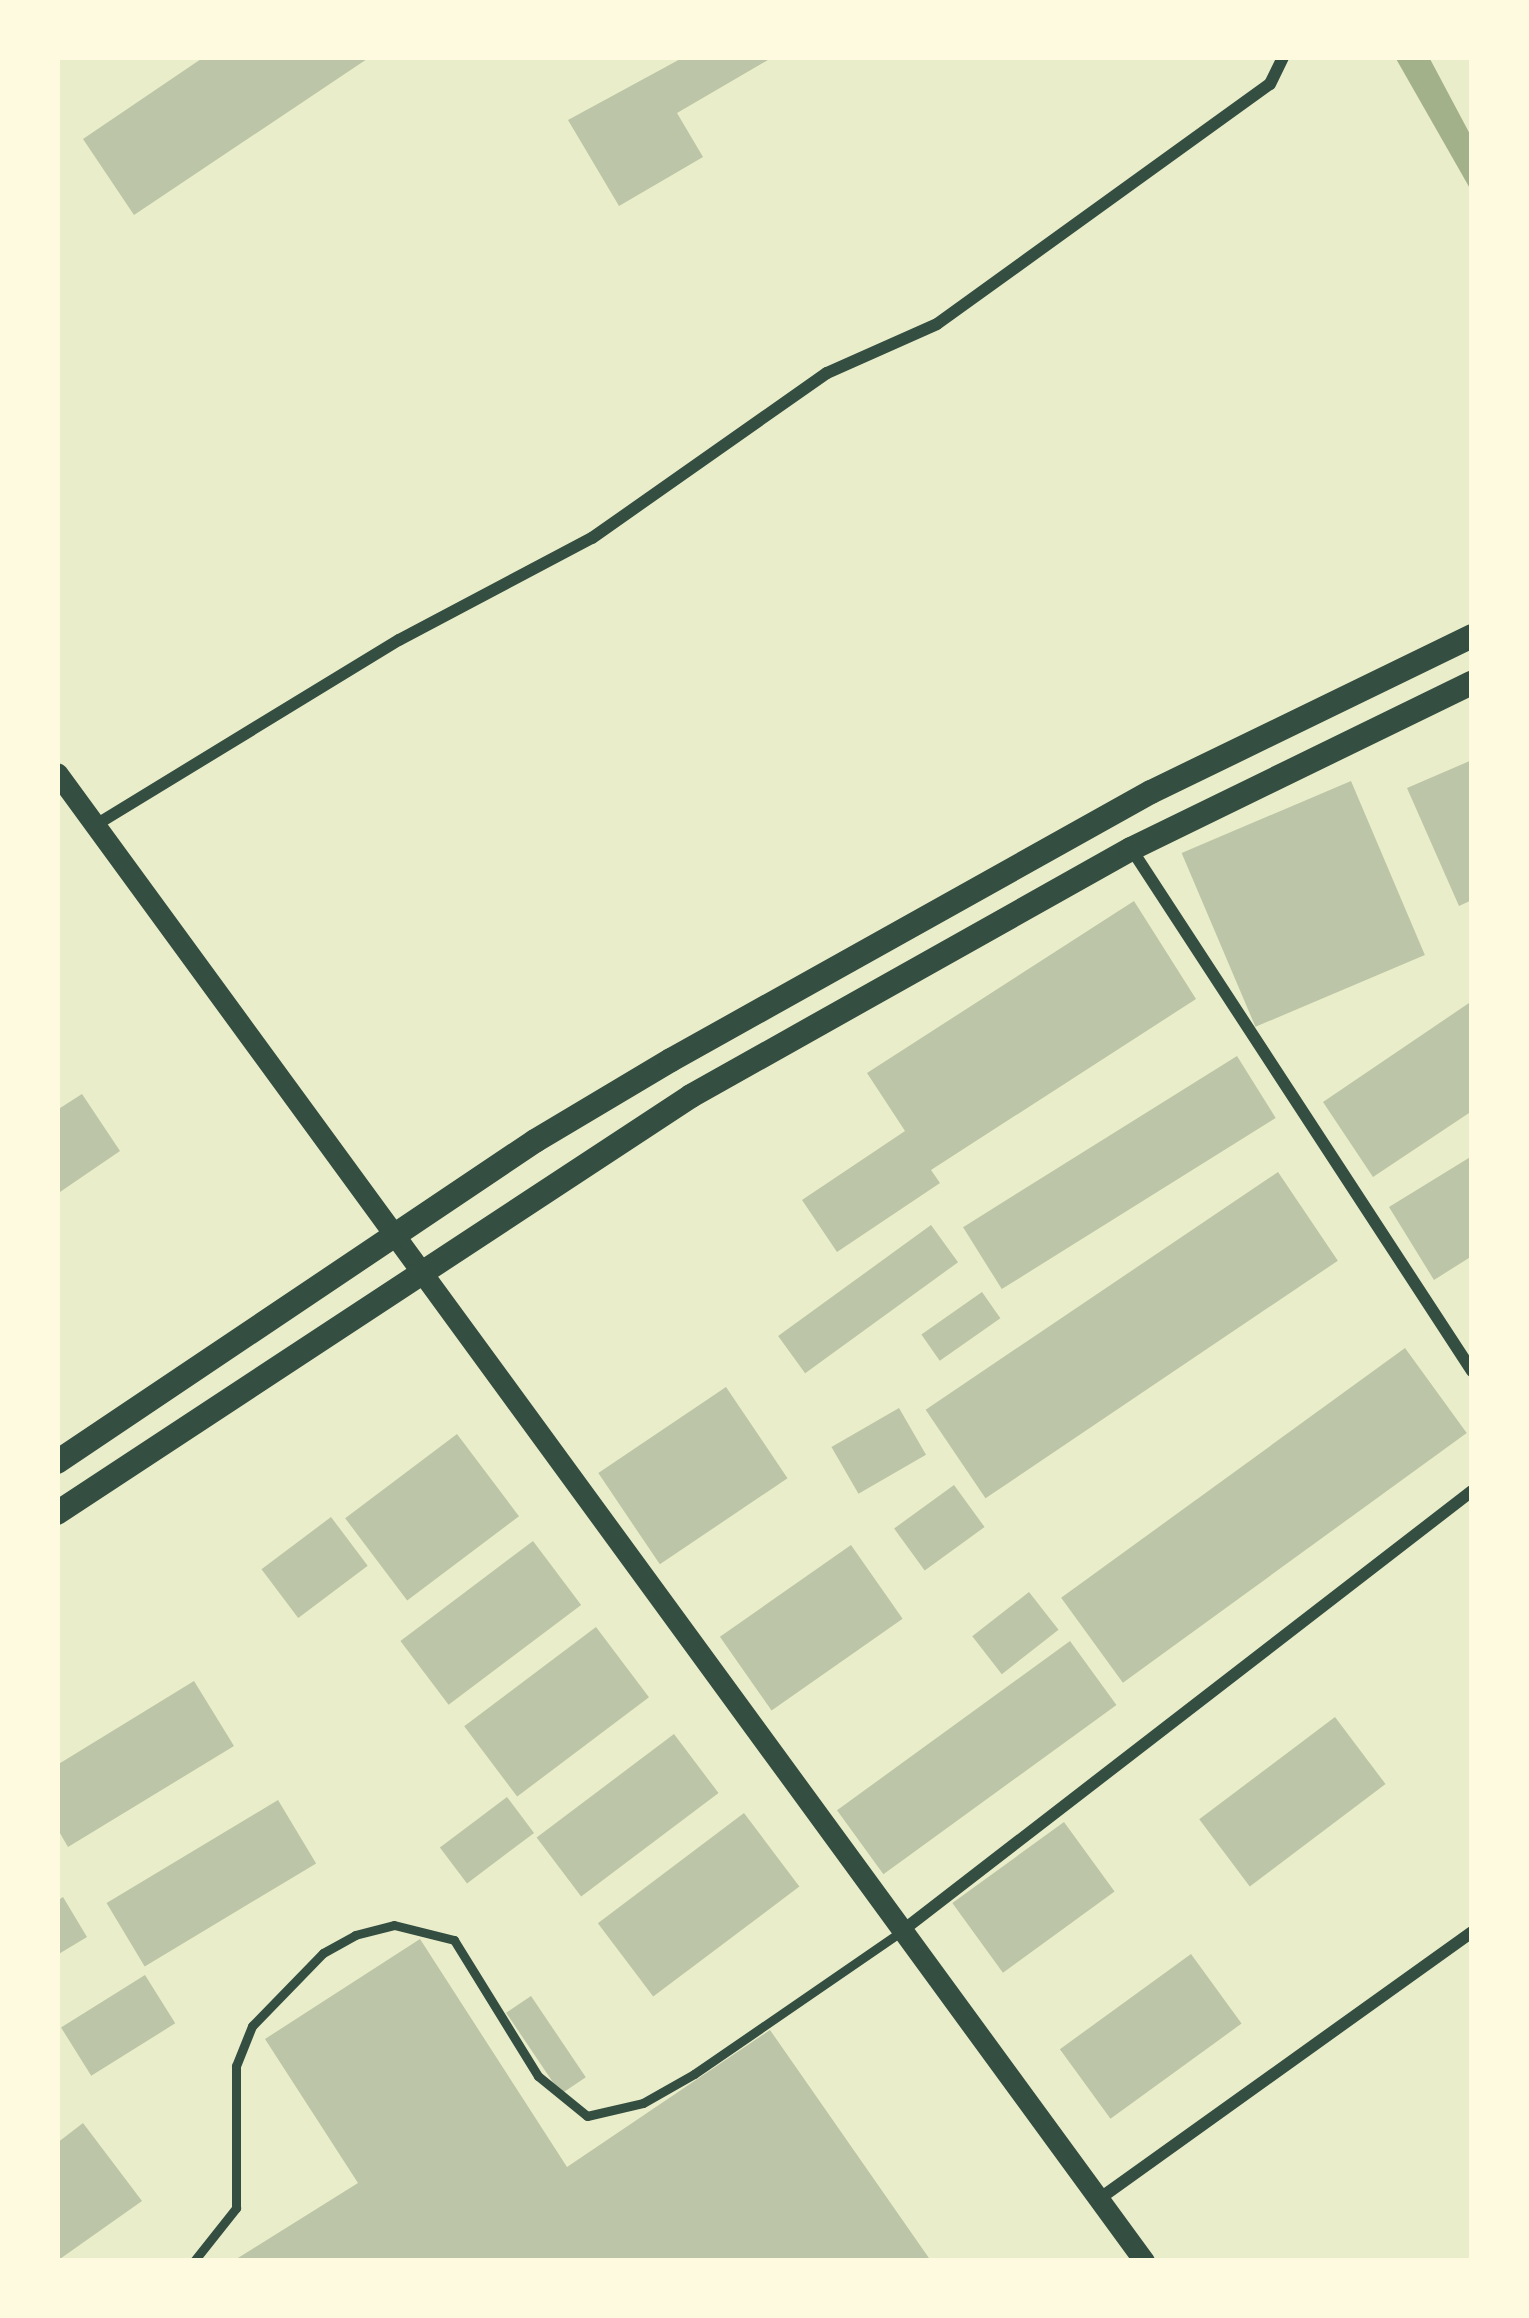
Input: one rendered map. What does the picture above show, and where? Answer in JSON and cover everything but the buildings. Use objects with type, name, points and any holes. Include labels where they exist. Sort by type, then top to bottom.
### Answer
[{"type":"main road","points":[[57,1462],[535,1141],[1151,792],[1472,636]]},
{"type":"main road","points":[[57,1513],[421,1268],[692,1096],[1131,849],[1472,683]]},
{"type":"street","points":[[94,826],[399,640],[592,538],[827,373],[937,324],[1270,84],[1283,57]]},
{"type":"street","points":[[57,773],[399,1233],[1144,2261]]},
{"type":"street","points":[[1131,849],[1472,1371]]},
{"type":"street","points":[[902,1931],[1472,1491]]},
{"type":"street","points":[[1099,2199],[1472,1932]]},
{"type":"lane","points":[[194,2261],[236,2207],[236,2066],[252,2026],[323,1953],[355,1935],[394,1925],[454,1940],[538,2076],[587,2116],[617,2113],[694,2074],[902,1931]]},
{"type":"shaded area","points":[[1395,57],[1429,57],[1472,138],[1472,192]]}]
